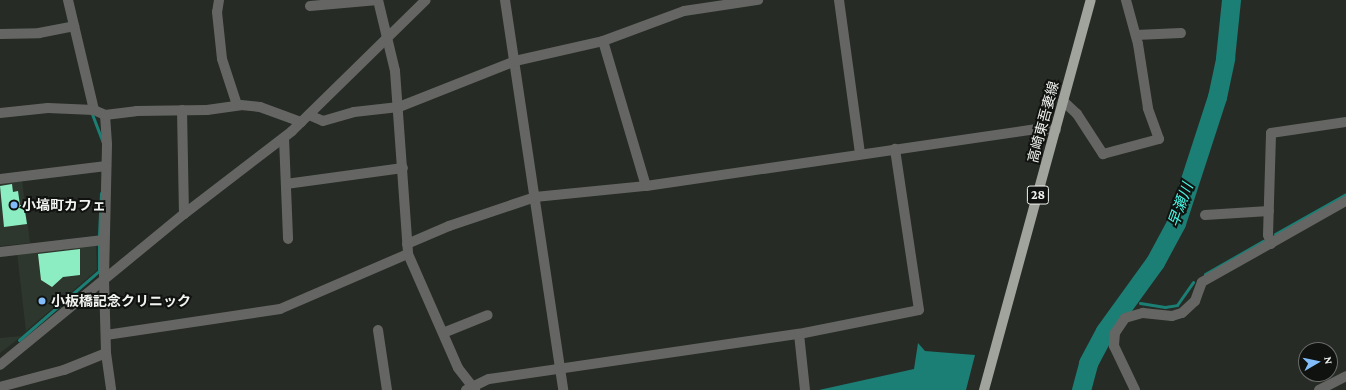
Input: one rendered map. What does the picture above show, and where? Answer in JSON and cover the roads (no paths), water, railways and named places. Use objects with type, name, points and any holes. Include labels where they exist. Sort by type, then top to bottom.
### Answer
[{"type":"main road","name":"高崎東吾妻線","points":[[984,390],[1091,0]]},
{"type":"street","points":[[72,0],[68,0],[94,110]]},
{"type":"street","points":[[220,0],[217,12],[222,60],[237,106]]},
{"type":"street","points":[[310,6],[378,0],[395,71],[399,107],[408,249],[458,368],[472,388],[489,379],[560,367],[799,334],[919,310],[895,149]]},
{"type":"street","points":[[0,365],[184,214],[284,138],[426,0]]},
{"type":"street","points":[[505,0],[563,390]]},
{"type":"street","points":[[309,115],[323,121],[354,112],[399,107],[515,60],[603,42],[684,11],[758,0]]},
{"type":"street","points":[[839,0],[860,154]]},
{"type":"street","points":[[1063,101],[1077,114],[1103,154],[1156,140],[1160,135],[1145,99],[1136,36],[1126,0]]},
{"type":"street","points":[[0,34],[39,34],[74,26]]},
{"type":"street","points":[[1136,36],[1181,33]]},
{"type":"street","points":[[603,42],[646,186]]},
{"type":"street","points":[[0,113],[48,108],[94,110],[105,115],[182,110],[207,110],[237,106],[260,107],[301,122]]},
{"type":"street","points":[[182,110],[184,214]]},
{"type":"street","points":[[105,115],[106,166],[103,240],[106,353],[111,390]]},
{"type":"street","points":[[1271,244],[1268,235],[1268,211],[1271,133],[1346,122]]},
{"type":"street","points":[[106,335],[280,309],[316,292],[383,267],[408,249],[449,226],[535,197],[646,186],[1042,128],[1056,130]]},
{"type":"street","points":[[284,138],[288,239]]},
{"type":"street","points":[[0,179],[106,166]]},
{"type":"street","points":[[286,184],[403,168]]},
{"type":"street","points":[[1135,390],[1114,346],[1115,333],[1125,318],[1134,314],[1172,316],[1182,313],[1195,301],[1202,282],[1346,201]]},
{"type":"street","points":[[1206,215],[1268,211]]},
{"type":"street","points":[[0,252],[103,240]]},
{"type":"street","points":[[443,333],[488,315]]},
{"type":"street","points":[[378,330],[386,390]]},
{"type":"street","points":[[799,334],[805,390]]},
{"type":"street","points":[[0,388],[64,370],[106,353]]},
{"type":"street","points":[[1320,390],[1346,376]]},
{"type":"water","points":[[918,343],[925,351],[975,355],[966,390],[819,390],[914,369]]},
{"type":"waterway","name":"早瀬川","points":[[1081,390],[1088,363],[1105,331],[1155,262],[1176,223],[1217,97],[1225,58],[1231,0]]},
{"type":"waterway","points":[[92,114],[103,143]]},
{"type":"waterway","points":[[99,235],[101,193]]},
{"type":"waterway","points":[[1275,234],[1346,194]]},
{"type":"waterway","points":[[1205,274],[1263,241]]},
{"type":"waterway","points":[[19,340],[99,271],[99,244]]},
{"type":"waterway","points":[[1140,303],[1165,307],[1177,305],[1193,282]]},
{"type":"place","name":"小塙町カフェ","points":[[14,205]]},
{"type":"place","name":"小板橋記念クリニック","points":[[42,301]]}]
